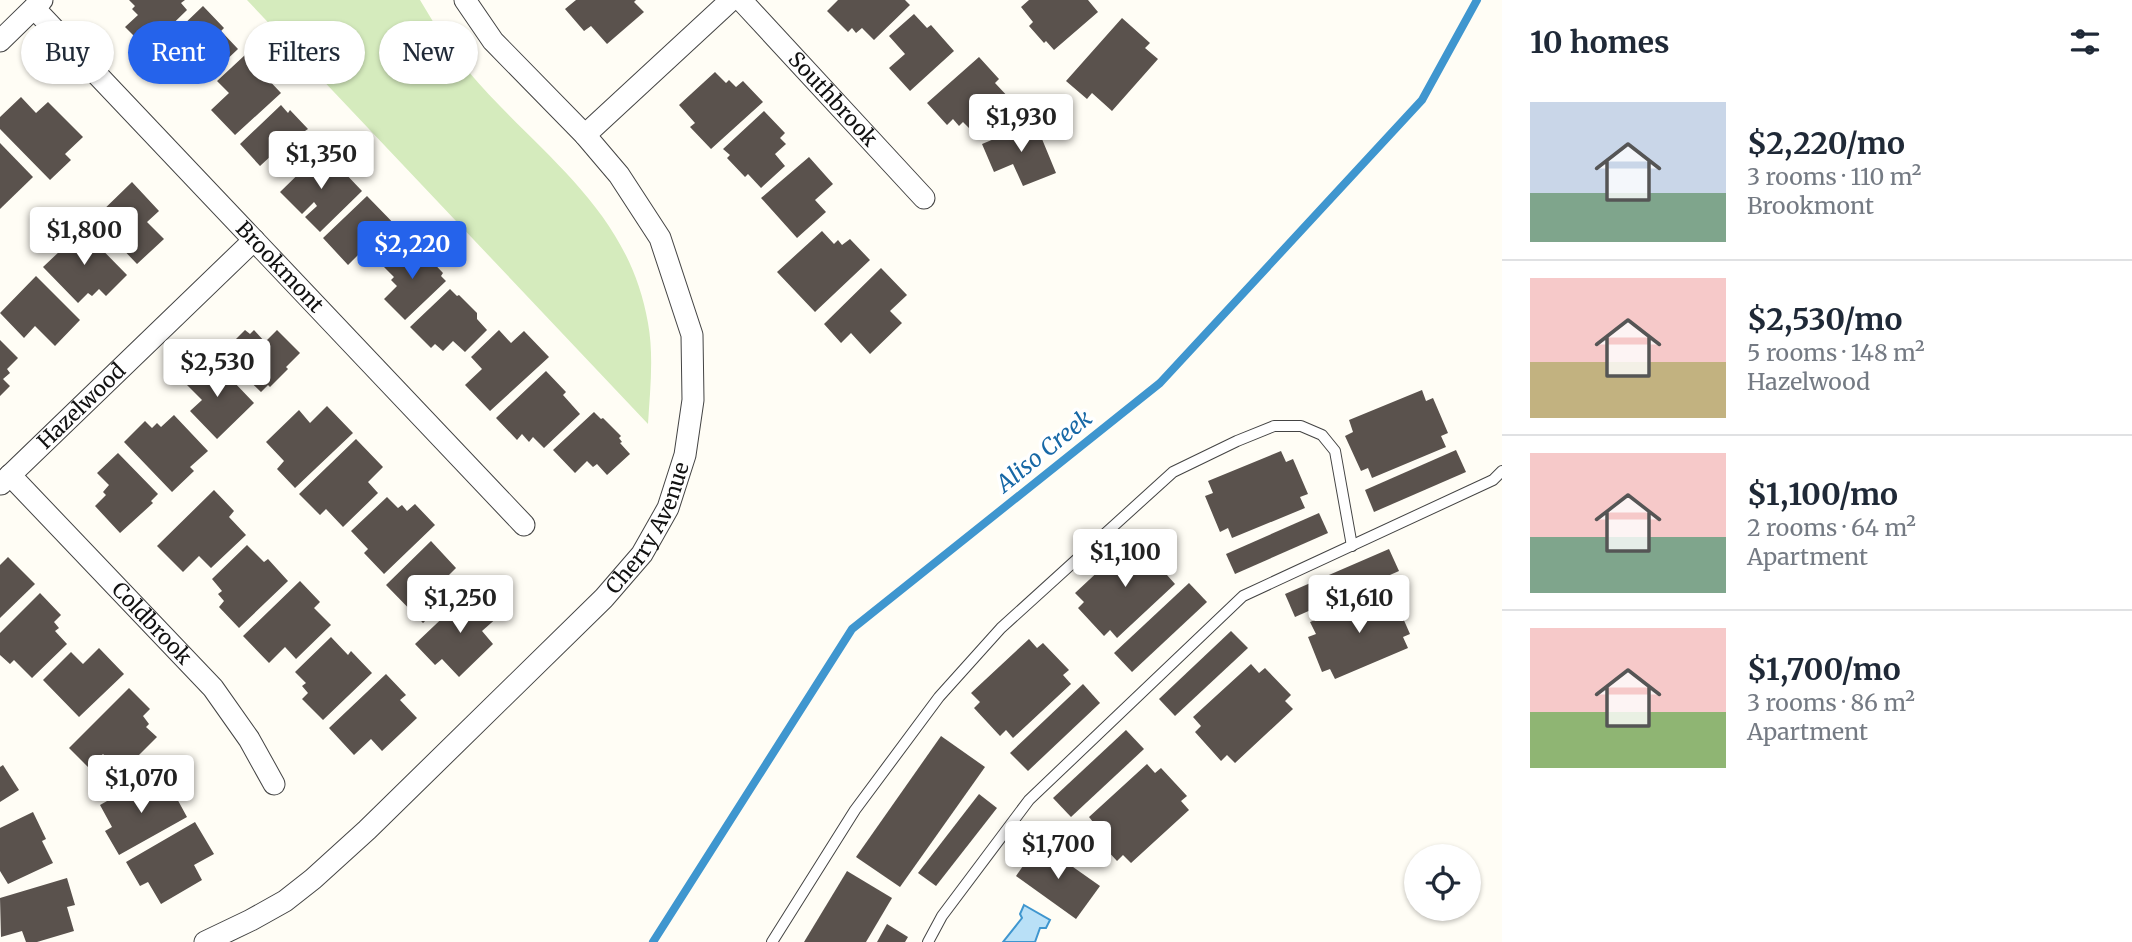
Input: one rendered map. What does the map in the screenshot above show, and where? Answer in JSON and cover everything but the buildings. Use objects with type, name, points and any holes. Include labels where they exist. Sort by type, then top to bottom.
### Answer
[{"type":"street","name":"Cherry Avenue","points":[[205,942],[285,901],[313,879],[367,830],[604,598],[642,554],[668,508],[685,455],[693,400],[692,335],[660,238],[619,175],[585,135],[493,41],[465,0]]},
{"type":"street","points":[[585,135],[731,0]]},
{"type":"street","name":"Southbrook","points":[[740,0],[924,198]]},
{"type":"street","points":[[0,41],[38,4]]},
{"type":"street","name":"Brookmont","points":[[38,4],[254,240],[524,525]]},
{"type":"street","name":"Hazelwood","points":[[5,480],[254,240]]},
{"type":"street","name":"Coldbrook","points":[[5,480],[213,688],[249,739],[274,784]]},
{"type":"lane","points":[[772,942],[855,810],[939,696],[1001,628],[1173,472],[1274,426],[1301,426],[1322,435],[1335,451],[1352,545]]},
{"type":"lane","points":[[928,942],[942,916],[1029,800],[1243,596],[1493,480],[1502,471]]},
{"type":"green space","points":[[247,0],[420,0],[433,21],[379,21],[379,84],[478,82],[577,185],[601,214],[621,246],[637,282],[648,323],[651,361],[648,424],[326,84],[365,84],[365,21],[267,21]]},
{"type":"water","points":[[1024,905],[1050,920],[1046,928],[1040,928],[1035,942],[1003,942],[1022,918],[1020,914]]},
{"type":"waterway","name":"Aliso Creek","points":[[653,942],[852,629],[1160,383],[1422,100],[1477,0]]}]
